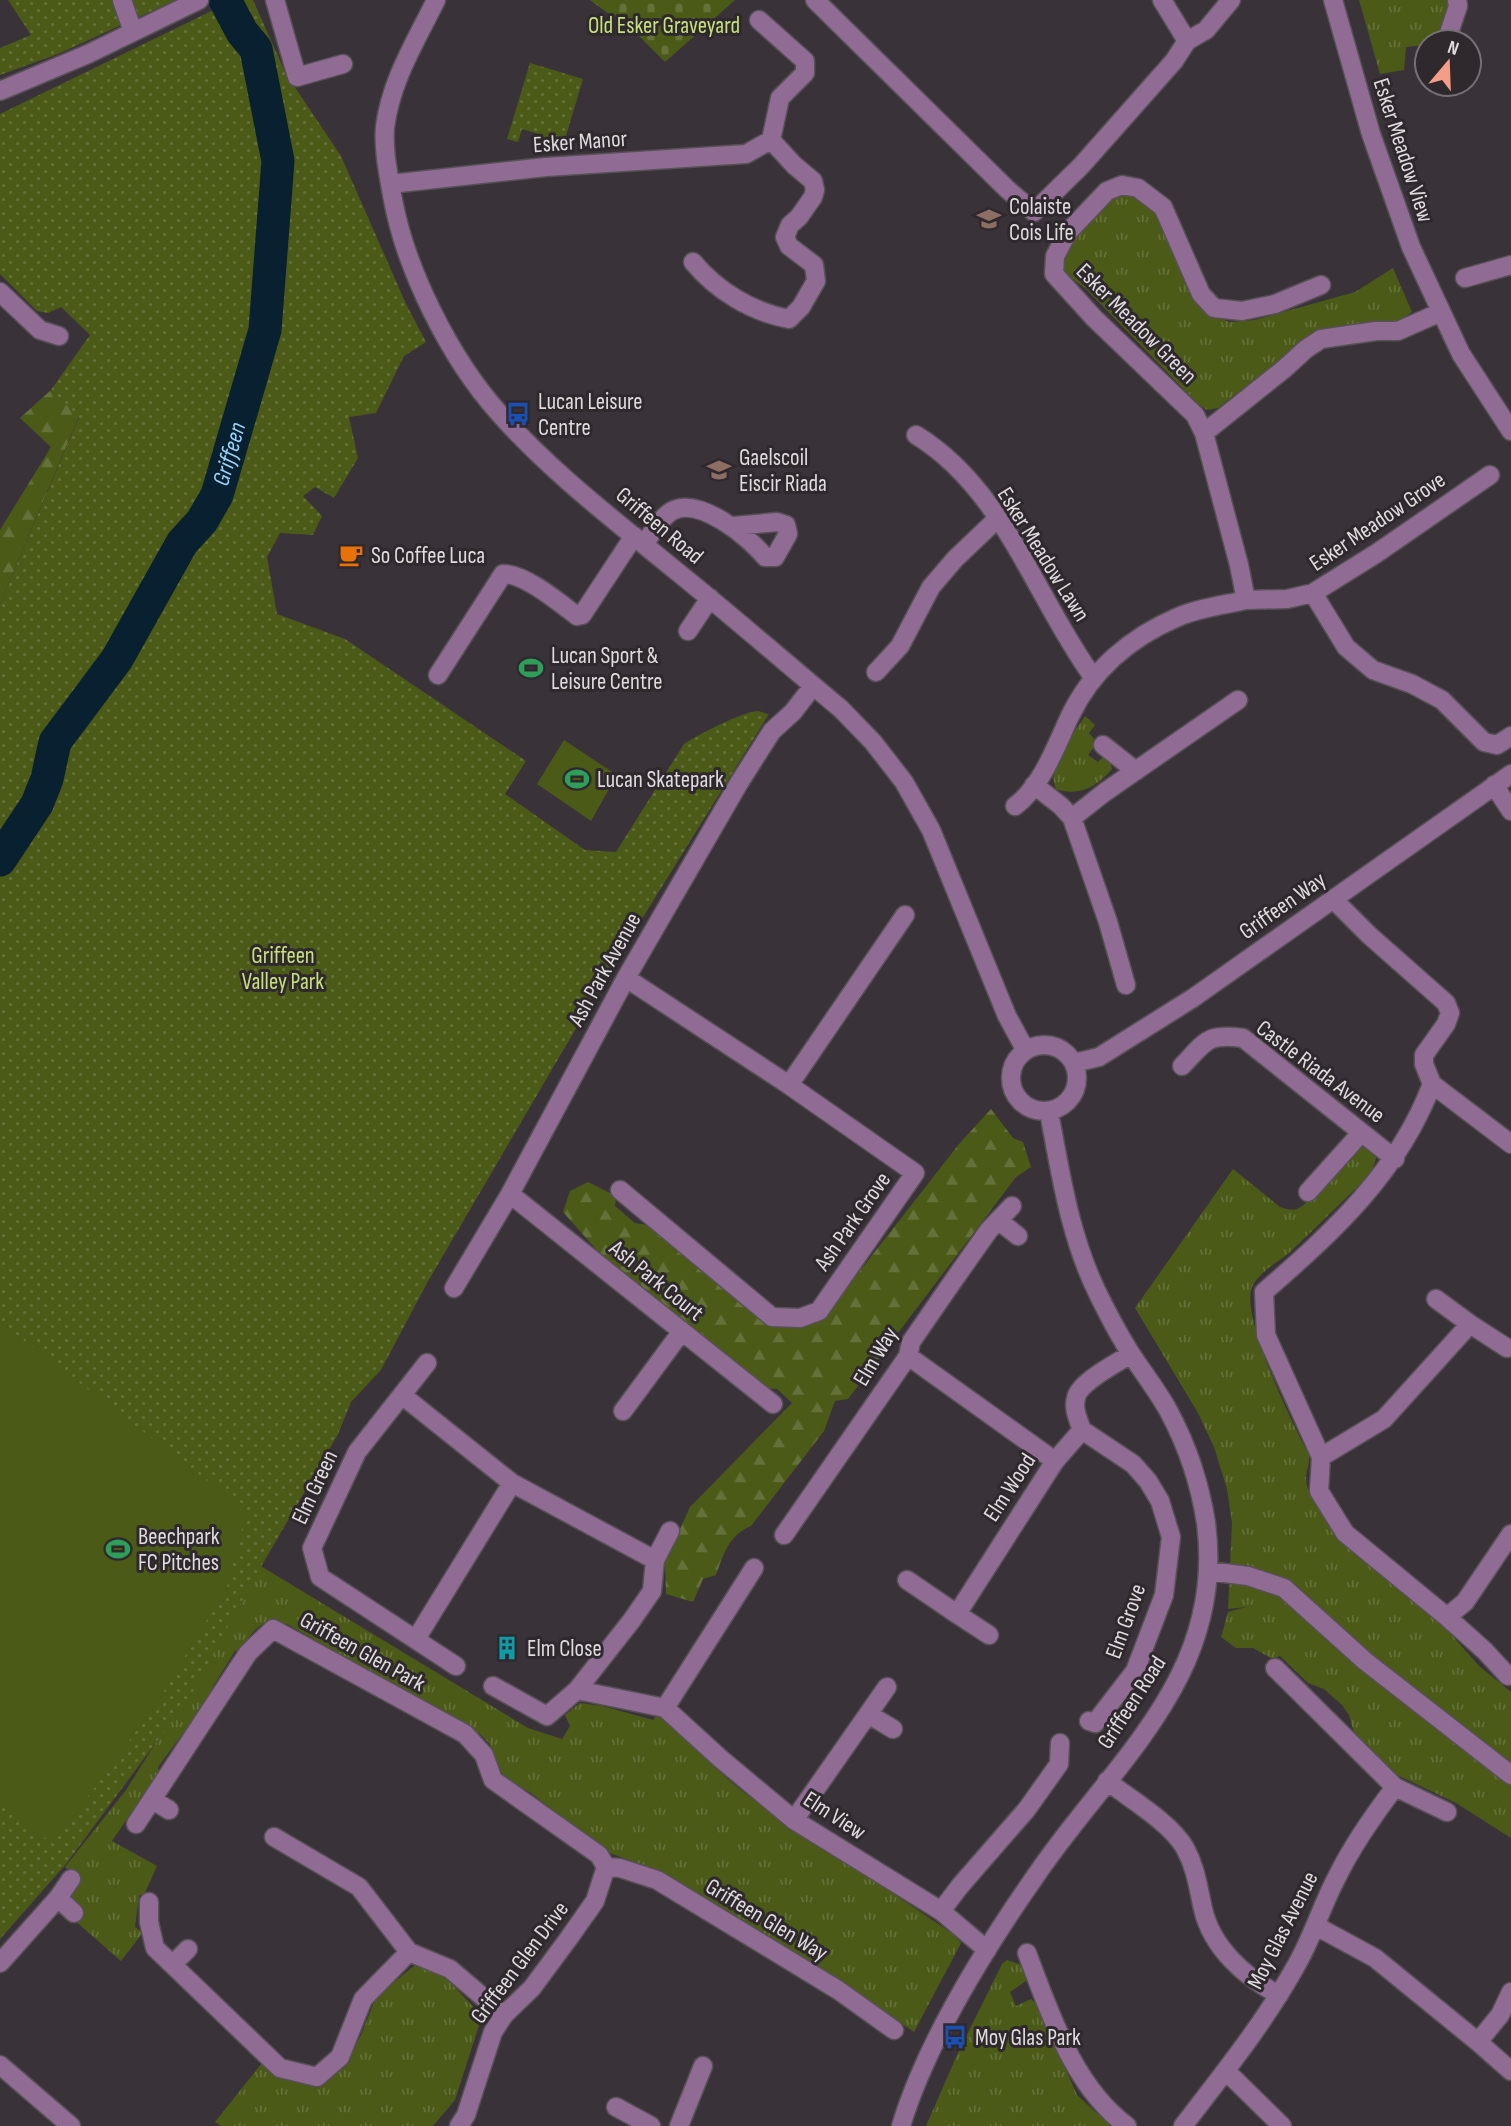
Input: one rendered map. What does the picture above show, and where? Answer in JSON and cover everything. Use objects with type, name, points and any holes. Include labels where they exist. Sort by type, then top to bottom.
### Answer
[{"type":"street","points":[[122,0],[132,32]]},
{"type":"street","points":[[0,91],[198,0]]},
{"type":"street","points":[[275,0],[297,78],[343,64]]},
{"type":"street","name":"Griffeen Road","points":[[436,0],[399,73],[385,130],[390,184],[405,251],[437,318],[479,388],[520,436],[639,540],[841,709],[873,742],[904,782],[931,831],[1007,1016],[1025,1049]]},
{"type":"street","points":[[815,0],[999,182],[1034,212],[1090,155],[1174,61],[1187,41],[1206,30],[1231,0]]},
{"type":"street","points":[[1162,0],[1187,41]]},
{"type":"street","name":"Esker Meadow View","points":[[1333,0],[1371,134],[1411,247],[1461,354],[1511,431]]},
{"type":"street","points":[[1451,28],[1458,6],[1457,0]]},
{"type":"street","points":[[693,262],[718,288],[769,315],[789,319],[801,307],[816,281],[814,265],[789,246],[785,237],[790,225],[806,207],[815,190],[813,181],[771,140],[780,99],[805,73],[805,61],[759,20]]},
{"type":"street","name":"Esker Manor","points":[[390,184],[546,167],[746,154],[771,140]]},
{"type":"street","name":"Esker Meadow Green","points":[[1204,433],[1195,415],[1094,318],[1054,274],[1055,256],[1068,232],[1107,191],[1122,185],[1138,188],[1163,207],[1201,294],[1214,308],[1242,311],[1275,304],[1321,285]]},
{"type":"street","points":[[1465,278],[1511,265]]},
{"type":"street","points":[[0,292],[40,330],[59,336]]},
{"type":"street","points":[[1246,600],[1204,433],[1321,339],[1376,331],[1398,331],[1441,312]]},
{"type":"street","name":"Esker Meadow Lawn","points":[[916,435],[949,458],[998,518],[1044,593],[1076,653],[1093,677]]},
{"type":"street","name":"Esker Meadow Grove","points":[[1015,806],[1024,800],[1034,785],[1093,677],[1110,660],[1143,636],[1180,616],[1246,600],[1287,599],[1313,593],[1377,553],[1490,475]]},
{"type":"street","points":[[438,675],[503,574],[512,574],[577,616],[582,615],[639,540],[669,512],[680,507],[701,511],[734,526]]},
{"type":"street","points":[[876,671],[900,646],[931,587],[998,518]]},
{"type":"street","points":[[1313,593],[1346,647],[1373,670],[1412,684],[1442,700],[1484,742],[1497,745],[1511,736]]},
{"type":"street","points":[[688,631],[709,598]]},
{"type":"street","name":"Ash Park Avenue","points":[[454,1288],[510,1194],[626,978],[765,741],[813,686]]},
{"type":"street","points":[[1072,818],[1238,700]]},
{"type":"street","points":[[1103,745],[1136,771]]},
{"type":"street","name":"Griffeen Way","points":[[1074,1063],[1099,1057],[1143,1030],[1511,774]]},
{"type":"street","points":[[1034,785],[1072,818],[1108,922],[1126,985]]},
{"type":"street","points":[[1494,785],[1511,811]]},
{"type":"street","points":[[1333,899],[1369,935],[1446,1003],[1450,1013],[1446,1024],[1423,1055],[1423,1064],[1432,1084],[1511,1144]]},
{"type":"street","points":[[789,1085],[905,915]]},
{"type":"street","name":"Ash Park Grove","points":[[620,1190],[772,1317],[800,1318],[819,1311],[915,1173],[789,1085],[626,978]]},
{"type":"street","name":"Castle Riada Avenue","points":[[1182,1066],[1209,1038],[1226,1035],[1243,1038],[1395,1159]]},
{"type":"street","points":[[1048,1044],[1067,1054],[1074,1063],[1077,1083],[1073,1093],[1067,1101],[1049,1112],[1026,1106],[1017,1099],[1012,1089],[1012,1066],[1025,1049],[1048,1044]]},
{"type":"street","name":"Castle Riada Avenue","points":[[1432,1084],[1422,1111],[1395,1159],[1324,1240],[1264,1293],[1266,1335],[1321,1457],[1319,1491],[1345,1533],[1447,1616],[1508,1676]]},
{"type":"street","name":"Griffeen Road","points":[[901,2126],[906,2108],[937,2040],[987,1951],[1039,1870],[1153,1722],[1178,1683],[1193,1647],[1205,1604],[1208,1571],[1206,1526],[1188,1454],[1168,1409],[1131,1354],[1099,1296],[1064,1200],[1049,1112]]},
{"type":"street","points":[[1308,1192],[1361,1133]]},
{"type":"street","name":"Ash Park Court","points":[[510,1194],[773,1404]]},
{"type":"street","name":"Elm Way","points":[[783,1535],[908,1356],[911,1342],[989,1230],[1012,1206]]},
{"type":"street","points":[[999,1221],[1018,1236]]},
{"type":"street","points":[[1436,1299],[1507,1348]]},
{"type":"street","points":[[1321,1457],[1384,1419],[1469,1324]]},
{"type":"street","points":[[624,1411],[682,1331]]},
{"type":"street","points":[[1082,1430],[1075,1414],[1076,1396],[1083,1385],[1131,1354]]},
{"type":"street","points":[[908,1356],[1055,1461]]},
{"type":"street","name":"Elm Green","points":[[426,1363],[357,1452],[312,1548],[320,1577],[456,1666]]},
{"type":"street","points":[[403,1396],[512,1483],[655,1560]]},
{"type":"street","name":"Elm Wood","points":[[957,1614],[1055,1461],[1082,1430]]},
{"type":"street","name":"Elm Grove","points":[[1082,1430],[1133,1464],[1148,1481],[1160,1501],[1171,1537],[1164,1595],[1135,1671],[1095,1723],[1089,1721]]},
{"type":"street","points":[[416,1639],[512,1483]]},
{"type":"street","points":[[494,1686],[547,1716],[577,1690],[652,1591],[655,1560],[670,1531]]},
{"type":"street","points":[[1447,1616],[1465,1602],[1511,1534]]},
{"type":"street","points":[[577,1690],[665,1708],[754,1568]]},
{"type":"street","points":[[1208,1571],[1248,1576],[1284,1588],[1365,1661],[1511,1775]]},
{"type":"street","points":[[907,1580],[989,1635]]},
{"type":"street","name":"Griffeen Glen Park","points":[[136,1824],[248,1653],[273,1629],[465,1734],[484,1755],[493,1780],[599,1855],[606,1867]]},
{"type":"street","points":[[1275,1668],[1395,1787],[1447,1812]]},
{"type":"street","points":[[794,1819],[887,1687]]},
{"type":"street","name":"Elm View","points":[[665,1708],[721,1759],[794,1819],[941,1911],[987,1951]]},
{"type":"street","points":[[868,1714],[893,1729]]},
{"type":"street","points":[[941,1911],[960,1885],[1027,1810],[1059,1764],[1060,1743]]},
{"type":"street","points":[[1107,1781],[1165,1826],[1184,1845],[1197,1874],[1203,1912],[1217,1943],[1237,1967],[1279,1995]]},
{"type":"street","name":"Moy Glas Avenue","points":[[1183,2126],[1226,2071],[1279,1995],[1298,1964],[1335,1879],[1358,1837],[1395,1787]]},
{"type":"street","points":[[153,1800],[169,1811]]},
{"type":"street","points":[[274,1838],[359,1887],[409,1952],[450,1969],[505,2015]]},
{"type":"street","name":"Griffeen Glen Drive","points":[[459,2126],[466,2115],[493,2032],[505,2015],[532,1988],[569,1938],[594,1901],[606,1867]]},
{"type":"street","name":"Griffeen Glen Way","points":[[606,1867],[620,1868],[657,1880],[838,1990],[894,2030]]},
{"type":"street","points":[[0,1963],[58,1898],[71,1879]]},
{"type":"street","points":[[58,1898],[74,1913]]},
{"type":"street","points":[[149,1902],[149,1922],[155,1948],[280,2067],[317,2077],[340,2057],[363,1999],[409,1952]]},
{"type":"street","points":[[1316,1926],[1375,1958],[1511,2071]]},
{"type":"street","points":[[173,1964],[188,1949]]},
{"type":"street","points":[[1027,1953],[1063,2041],[1089,2088],[1127,2126]]},
{"type":"street","points":[[1478,2042],[1500,2015],[1511,1992]]},
{"type":"street","points":[[0,2065],[71,2126]]},
{"type":"street","points":[[679,2126],[703,2066]]},
{"type":"street","points":[[1226,2071],[1282,2126]]},
{"type":"street","points":[[616,2107],[651,2126]]},
{"type":"green space","points":[[8,0],[176,0],[58,54],[0,75],[0,48],[31,35]]},
{"type":"green space","name":"Griffeen Valley Park","points":[[234,0],[253,0],[286,74],[341,156],[406,304],[426,342],[404,356],[376,413],[349,417],[358,458],[334,498],[315,487],[303,496],[322,516],[313,535],[280,533],[267,557],[277,614],[345,639],[526,761],[505,794],[585,850],[616,852],[684,744],[741,715],[758,711],[769,714],[609,972],[427,1283],[381,1370],[351,1402],[338,1434],[251,1584],[191,1695],[66,1864],[0,1939],[0,604],[79,417],[51,390],[90,335],[61,307],[48,313],[37,311],[0,274],[0,114]]},
{"type":"green space","name":"Old Esker Graveyard","points":[[590,0],[735,0],[665,62],[639,36]]},
{"type":"green space","points":[[1359,0],[1449,0],[1451,10],[1444,28],[1413,28],[1413,46],[1406,47],[1404,70],[1380,74]]},
{"type":"green space","points":[[530,63],[583,79],[562,149],[535,148],[539,134],[522,129],[518,142],[507,139]]},
{"type":"green space","points":[[1131,194],[1148,203],[1159,217],[1215,316],[1229,322],[1255,320],[1355,292],[1393,268],[1412,312],[1397,322],[1340,326],[1290,352],[1218,408],[1207,410],[1198,404],[1086,289],[1060,270],[1061,254],[1113,195]]},
{"type":"green space","points":[[51,390],[79,416],[0,604],[0,530],[51,447],[20,418]]},
{"type":"green space","points":[[1085,716],[1095,725],[1089,733],[1095,740],[1094,747],[1088,755],[1098,762],[1103,757],[1110,761],[1112,769],[1087,789],[1072,792],[1056,789],[1054,770],[1057,760]]},
{"type":"green space","name":"Lucan Skatepark","points":[[564,740],[617,775],[591,821],[537,784]]},
{"type":"green space","points":[[991,1109],[1013,1138],[1023,1142],[1031,1167],[1016,1177],[848,1399],[835,1401],[824,1431],[751,1526],[732,1540],[716,1575],[703,1579],[693,1602],[666,1594],[665,1562],[690,1507],[792,1403],[777,1389],[766,1388],[602,1256],[563,1212],[570,1191],[588,1182],[616,1196],[615,1206],[635,1223],[647,1225],[770,1326],[800,1328],[823,1318],[959,1144]]},
{"type":"green space","points":[[1365,1145],[1376,1154],[1368,1175],[1289,1253],[1256,1280],[1250,1299],[1253,1319],[1269,1369],[1309,1455],[1306,1483],[1314,1500],[1322,1511],[1442,1624],[1479,1666],[1511,1692],[1511,1838],[1456,1803],[1382,1765],[1382,1760],[1356,1740],[1349,1715],[1342,1705],[1324,1689],[1308,1683],[1280,1656],[1273,1659],[1253,1648],[1236,1648],[1221,1637],[1228,1612],[1246,1607],[1228,1609],[1232,1523],[1227,1489],[1214,1447],[1198,1413],[1135,1308],[1233,1169],[1280,1207],[1295,1210],[1310,1199],[1355,1147]]},
{"type":"green space","name":"Beechpark FC Pitches","points":[[0,1322],[247,1511],[227,1587],[158,1701],[53,1844],[0,1803]]},
{"type":"green space","points":[[259,1565],[528,1728],[562,1739],[570,1726],[565,1715],[580,1703],[653,1720],[657,1715],[675,1725],[742,1791],[953,1934],[961,1943],[914,2032],[795,1953],[653,1868],[606,1852],[531,1793],[504,1778],[489,1743],[480,1734],[287,1624],[278,1622],[259,1626],[241,1650],[235,1651],[212,1688],[212,1698],[190,1733],[184,1732],[158,1767],[159,1772],[112,1841],[157,1866],[144,1895],[139,1895],[135,1927],[141,1931],[141,1935],[121,1961],[73,1919],[82,1908],[70,1895],[78,1878],[65,1867],[126,1790],[172,1717]]},
{"type":"green space","points":[[1007,1960],[1025,1966],[1026,1981],[1010,1992],[1016,2006],[1031,1999],[1036,2003],[1077,2095],[1111,2126],[926,2126],[957,2055],[1002,1964]]},
{"type":"green space","points":[[415,1965],[446,1978],[482,2016],[455,2100],[433,2126],[221,2126],[215,2122],[262,2063],[289,2078],[347,2061],[376,1997]]},
{"type":"waterway","name":"Griffeen","points":[[0,860],[37,804],[47,779],[55,742],[117,659],[182,543],[202,521],[217,495],[265,330],[278,161],[256,49],[242,32],[225,0]]},
{"type":"place","name":"Colaiste Cois Life","points":[[989,219]]},
{"type":"place","name":"Lucan Leisure Centre","points":[[518,414]]},
{"type":"place","name":"Gaelscoil Eiscir Riada","points":[[719,470]]},
{"type":"place","name":"So Coffee Luca","points":[[351,555]]},
{"type":"place","name":"Lucan Sport & Leisure Centre","points":[[531,668]]},
{"type":"place","name":"Lucan Skatepark","points":[[577,779]]},
{"type":"place","name":"Beechpark FC Pitches","points":[[118,1549]]},
{"type":"place","name":"Elm Close","points":[[507,1648]]},
{"type":"place","name":"Moy Glas Park","points":[[955,2037]]}]
